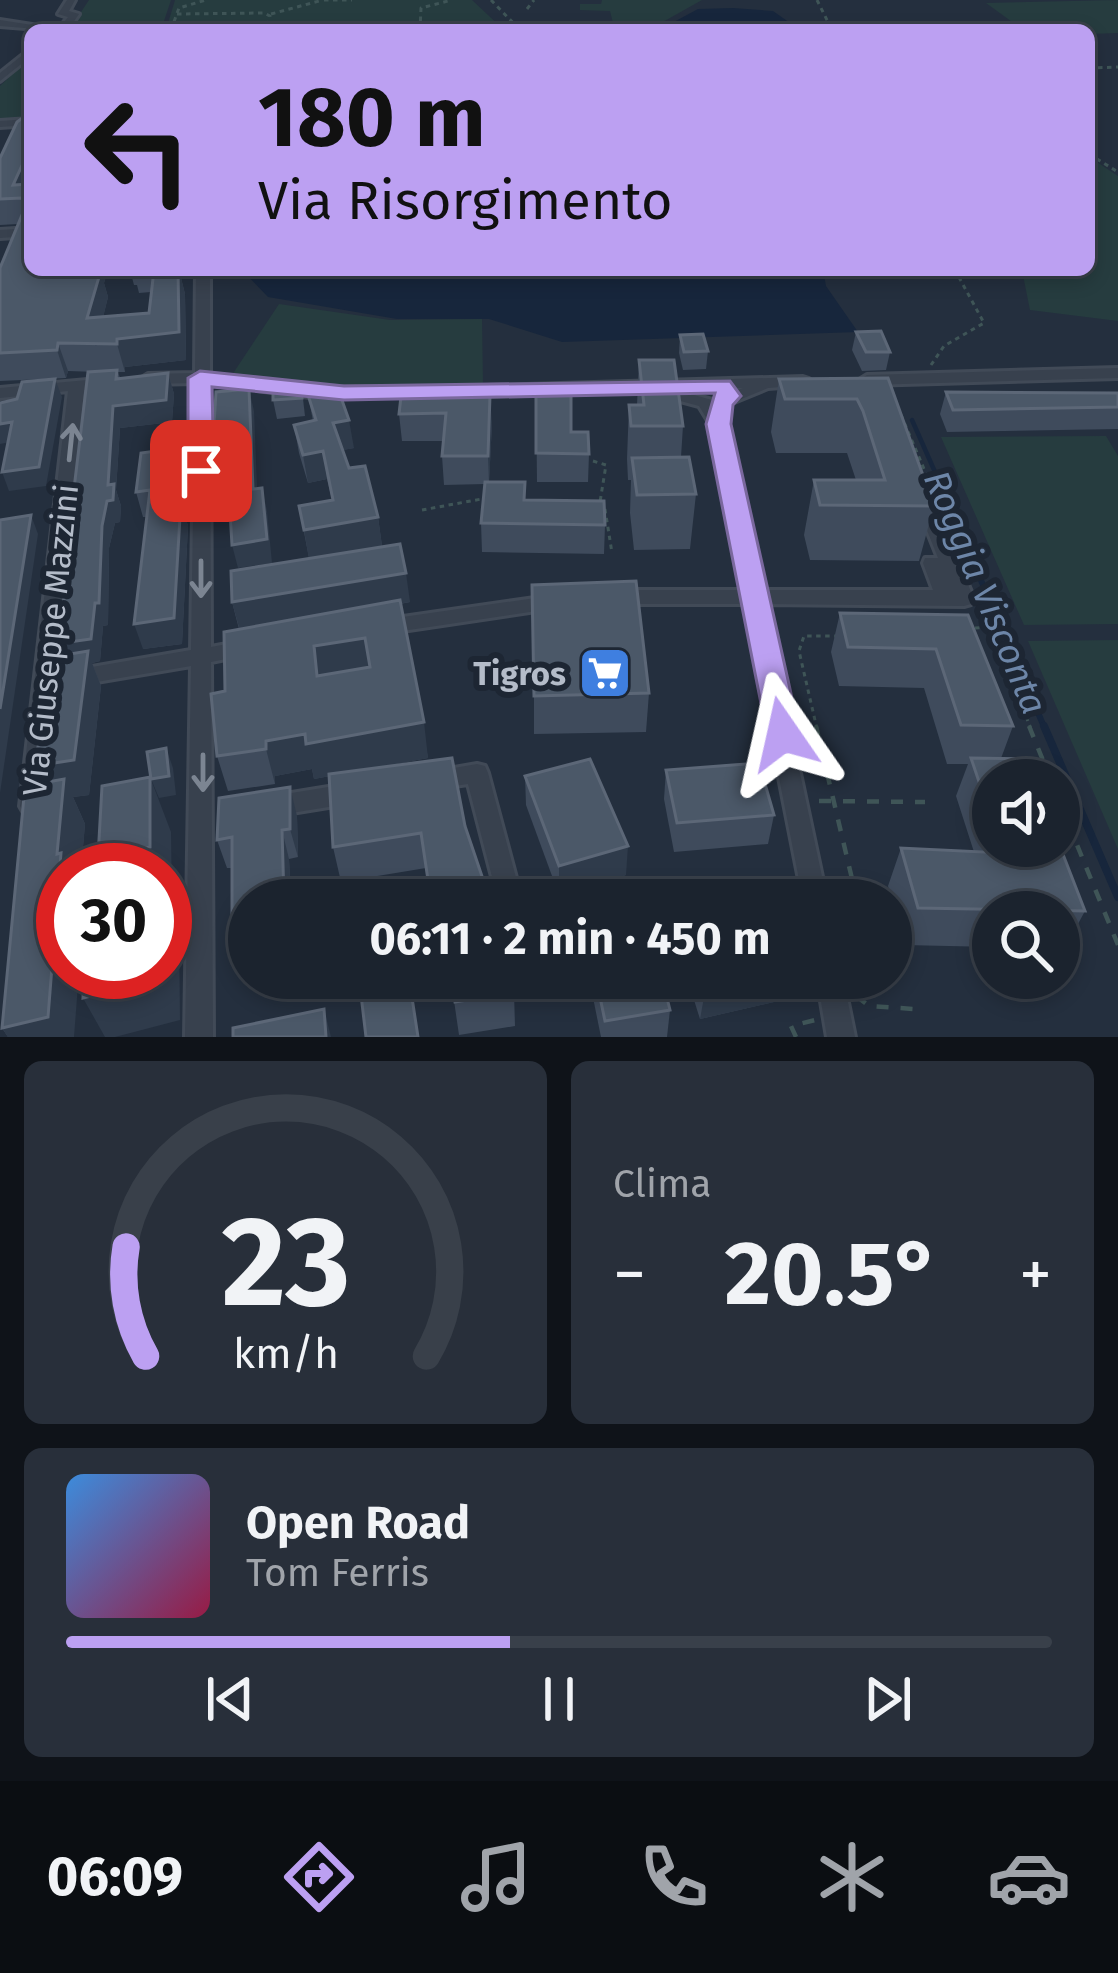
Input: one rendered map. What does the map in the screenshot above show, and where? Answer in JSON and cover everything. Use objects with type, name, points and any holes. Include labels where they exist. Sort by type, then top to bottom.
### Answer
[{"type":"street","points":[[67,24],[74,14],[63,14],[71,0]]},
{"type":"street","points":[[0,77],[24,57]]},
{"type":"street","points":[[0,138],[4,123]]},
{"type":"street","points":[[200,1037],[226,813],[202,656],[203,276]]},
{"type":"street","points":[[0,393],[200,378],[344,393],[640,387],[712,400],[773,383],[814,382]]},
{"type":"street","points":[[856,380],[1114,379]]},
{"type":"street","name":"Via Giuseppe Mazzini","points":[[30,825],[77,385]]},
{"type":"street","points":[[712,400],[758,597],[811,879]]},
{"type":"street","points":[[363,630],[608,597],[964,599],[914,475]]},
{"type":"street","points":[[932,563],[945,597]]},
{"type":"street","points":[[46,683],[271,645]]},
{"type":"street","points":[[226,813],[477,773],[505,879]]},
{"type":"street","points":[[832,999],[834,1031]]},
{"type":"path","points":[[173,24],[184,5],[206,0]]},
{"type":"path","points":[[177,14],[269,14],[323,0],[352,0]]},
{"type":"path","points":[[420,24],[421,8],[452,0]]},
{"type":"path","points":[[491,0],[514,24]]},
{"type":"path","points":[[527,8],[534,0]]},
{"type":"path","points":[[268,24],[269,14]]},
{"type":"path","points":[[932,378],[937,353],[984,323],[958,276]]},
{"type":"path","points":[[593,461],[606,465],[606,480],[598,490],[613,553]]},
{"type":"path","points":[[422,510],[487,498]]},
{"type":"path","points":[[585,509],[605,509]]},
{"type":"path","points":[[970,629],[991,627]]},
{"type":"path","points":[[848,636],[804,636],[800,651],[853,879]]},
{"type":"path","points":[[796,800],[925,802]]},
{"type":"path","points":[[1080,852],[1118,945]]},
{"type":"path","points":[[860,999],[869,1006],[914,1010]]},
{"type":"path","points":[[796,1037],[791,1026],[814,1022],[834,1031]]},
{"type":"green space","points":[[89,0],[171,0],[163,24],[73,24]]},
{"type":"green space","points":[[175,0],[472,0],[498,24],[168,24]]},
{"type":"green space","points":[[602,0],[702,0],[661,23],[613,23],[610,11],[580,10],[580,4],[601,4]]},
{"type":"green space","points":[[1118,0],[1118,33],[1095,34],[1095,24],[1015,24],[986,3]]},
{"type":"green space","points":[[24,63],[24,117],[0,119],[0,86]]},
{"type":"green space","points":[[1095,161],[1118,176],[1118,321],[1030,310],[1023,276],[1095,276]]},
{"type":"green space","points":[[279,304],[390,320],[482,319],[483,384],[397,388],[230,378]]},
{"type":"green space","points":[[1106,436],[1118,456],[1118,624],[1024,625],[941,437]]},
{"type":"green space","points":[[1118,640],[1118,849],[1080,759],[1028,641]]},
{"type":"water","points":[[698,9],[773,11],[791,24],[670,24]]},
{"type":"water","points":[[248,276],[824,276],[858,332],[562,342],[489,319],[397,319],[268,297]]},
{"type":"building","points":[[24,117],[24,161],[13,185],[24,184],[24,201],[0,199],[0,158]]},
{"type":"building","points":[[22,215],[24,276],[99,276],[87,318],[149,313],[153,276],[178,276],[179,332],[117,339],[117,344],[58,343],[57,350],[0,353],[0,268]]},
{"type":"building","points":[[881,331],[890,352],[866,352],[856,332]]},
{"type":"building","points":[[703,334],[708,351],[684,352],[680,335]]},
{"type":"building","points":[[639,360],[674,360],[683,426],[631,426],[629,405],[644,405]]},
{"type":"building","points":[[117,370],[116,379],[168,373],[166,400],[113,406],[108,485],[114,484],[113,500],[107,501],[102,526],[99,603],[95,603],[91,639],[55,643],[71,563],[65,564],[88,372]]},
{"type":"building","points":[[888,378],[934,506],[820,505],[814,480],[885,480],[863,411],[857,399],[785,399],[779,379]]},
{"type":"building","points":[[55,379],[39,467],[2,472],[12,422],[0,424],[0,403],[17,399],[22,382]]},
{"type":"building","points":[[301,382],[302,398],[273,400],[273,384]]},
{"type":"building","points":[[536,386],[571,386],[571,432],[588,432],[589,454],[536,453]]},
{"type":"building","points":[[478,387],[477,395],[490,395],[488,456],[442,456],[446,413],[399,414],[402,388]]},
{"type":"building","points":[[249,389],[253,489],[262,488],[267,539],[232,545],[228,479],[220,481],[214,425],[216,392]]},
{"type":"building","points":[[338,389],[349,420],[333,423],[349,468],[365,466],[378,517],[304,530],[299,506],[333,500],[323,451],[303,455],[294,425],[316,420],[308,395]]},
{"type":"building","points":[[946,392],[1118,393],[1118,407],[953,410]]},
{"type":"building","points":[[171,449],[165,502],[181,500],[174,618],[134,624],[150,490],[136,492],[141,453]]},
{"type":"building","points":[[689,457],[696,494],[637,495],[632,458]]},
{"type":"building","points":[[485,482],[525,482],[524,500],[604,501],[605,525],[481,523]]},
{"type":"building","points":[[31,515],[0,709],[0,520]]},
{"type":"building","points":[[400,544],[406,573],[232,602],[231,571]]},
{"type":"building","points":[[636,581],[649,693],[534,696],[532,585]]},
{"type":"building","points":[[400,600],[424,722],[306,744],[305,734],[266,741],[266,749],[217,756],[211,694],[225,691],[224,632]],"holes":[[[365,638],[370,667],[317,676],[314,646]]]},
{"type":"building","points":[[840,613],[968,615],[1013,726],[961,725],[936,649],[848,647]]},
{"type":"building","points":[[88,651],[74,760],[35,766],[52,657]]},
{"type":"building","points":[[166,748],[169,776],[151,779],[147,752]]},
{"type":"building","points":[[452,758],[465,826],[483,879],[428,879],[421,833],[333,847],[329,774]]},
{"type":"building","points":[[590,759],[628,846],[559,866],[525,776]]},
{"type":"building","points":[[759,763],[774,815],[677,823],[666,770]]},
{"type":"building","points":[[150,777],[150,843],[99,843],[102,786]]},
{"type":"building","points":[[64,779],[58,843],[36,843],[36,999],[49,999],[48,1017],[2,1028],[25,786]]},
{"type":"building","points":[[290,787],[290,829],[282,830],[283,879],[232,879],[232,837],[217,840],[219,798]]},
{"type":"building","points":[[901,848],[972,851],[972,867],[1068,867],[1077,891],[972,891],[972,909],[918,908]]},
{"type":"building","points":[[361,999],[412,999],[418,1037],[366,1037]]},
{"type":"building","points":[[600,999],[667,999],[670,1010],[605,1021]]},
{"type":"building","points":[[324,1009],[326,1037],[233,1037],[233,1028]]},
{"type":"waterway","name":"Roggia Visconta","points":[[912,420],[939,481]]},
{"type":"waterway","name":"Roggia Visconta","points":[[937,478],[1045,729]]},
{"type":"waterway","name":"Roggia Visconta","points":[[1044,726],[1118,897]]},
{"type":"place","name":"Tigros","points":[[605,673]]},
{"type":"route","points":[[201,471],[200,378],[287,391],[344,393],[722,386],[729,396],[721,403],[718,424],[758,597],[783,734]]}]
